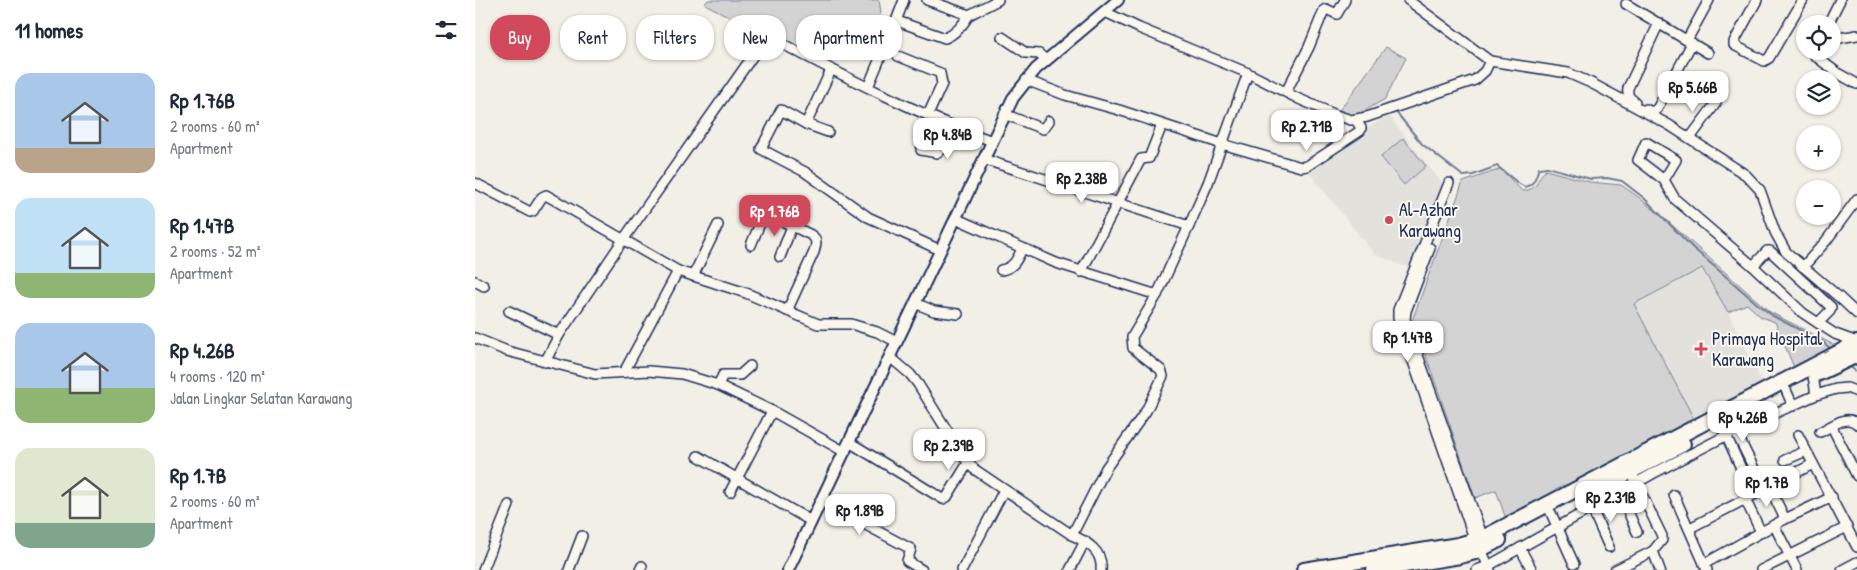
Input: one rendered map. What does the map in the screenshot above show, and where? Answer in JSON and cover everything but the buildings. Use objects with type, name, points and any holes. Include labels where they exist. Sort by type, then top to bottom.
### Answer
[{"type":"main road","points":[[1374,570],[1460,556],[1479,542],[1855,349]]},
{"type":"main road","points":[[1303,570],[1328,568],[1419,550],[1479,542],[1634,477],[1728,427],[1785,390],[1813,376],[1826,365]]},
{"type":"street","points":[[903,0],[895,25],[945,38],[951,36],[963,25],[969,15],[998,0]]},
{"type":"street","points":[[927,0],[969,15]]},
{"type":"street","points":[[788,570],[1004,114],[1026,80],[1118,0]]},
{"type":"street","points":[[1286,92],[1309,47],[1324,10],[1326,9],[1337,14],[1345,0]]},
{"type":"street","points":[[1408,0],[1490,61],[1569,73],[1640,108],[1746,175],[1761,190],[1779,239],[1786,252],[1857,314]]},
{"type":"street","points":[[1757,0],[1734,45],[1764,61],[1769,58],[1803,0]]},
{"type":"street","points":[[1832,15],[1840,0]]},
{"type":"street","points":[[1659,23],[1628,88],[1627,94],[1651,112],[1657,109],[1689,42],[1704,2]]},
{"type":"street","points":[[1626,4],[1708,53]]},
{"type":"street","points":[[1105,12],[1248,73],[1335,115],[1356,120],[1475,80],[1485,71],[1490,61]]},
{"type":"street","points":[[1841,38],[1857,35]]},
{"type":"street","points":[[1002,37],[1026,53],[1039,54],[1047,60]]},
{"type":"street","points":[[545,362],[559,335],[623,240],[764,40],[777,41],[831,70],[954,128],[991,142]]},
{"type":"street","points":[[902,58],[940,73],[942,84],[928,115]]},
{"type":"street","points":[[868,87],[879,60]]},
{"type":"street","points":[[1820,60],[1857,84]]},
{"type":"street","points":[[806,124],[831,70]]},
{"type":"street","points":[[1071,535],[1106,468],[1146,411],[1163,376],[1161,370],[1133,348],[1131,344],[1132,337],[1157,295],[1208,183],[1248,73]]},
{"type":"street","points":[[1026,80],[1294,166],[1307,166],[1361,130],[1356,120]]},
{"type":"street","points":[[1690,138],[1716,103]]},
{"type":"street","points":[[828,132],[806,124],[781,110],[761,149],[805,172],[868,216],[941,250]]},
{"type":"street","points":[[1004,114],[1043,129],[1049,121]]},
{"type":"street","points":[[1081,272],[1141,159],[1149,158],[1163,125]]},
{"type":"street","points":[[921,150],[938,154],[954,128]]},
{"type":"street","points":[[1664,180],[1676,160],[1646,142],[1638,160],[1664,180],[1675,199],[1803,312],[1855,349]]},
{"type":"street","points":[[983,159],[1189,226]]},
{"type":"street","points":[[475,182],[530,212],[533,211],[542,197],[546,195],[678,271],[737,289],[818,324],[837,322],[861,326],[897,342]]},
{"type":"street","points":[[1451,184],[1405,311],[1405,319],[1489,568]]},
{"type":"street","points":[[1803,267],[1826,241],[1857,200]]},
{"type":"street","points":[[751,245],[765,214],[774,216],[814,237],[817,242],[787,311]]},
{"type":"street","points":[[955,218],[1022,249],[1081,272],[1157,295]]},
{"type":"street","points":[[693,276],[718,225]]},
{"type":"street","points":[[780,258],[792,226]]},
{"type":"street","points":[[1001,270],[1012,267],[1022,249]]},
{"type":"street","points":[[1753,266],[1770,250],[1831,307],[1818,323]]},
{"type":"street","points":[[624,372],[678,271]]},
{"type":"street","points":[[475,281],[483,286]]},
{"type":"street","points":[[915,303],[934,311],[958,314]]},
{"type":"street","points":[[509,311],[559,335]]},
{"type":"street","points":[[475,338],[507,352],[595,374],[607,375],[624,372],[673,373],[718,385],[847,447],[943,498],[947,496],[968,463]]},
{"type":"street","points":[[890,357],[910,374],[918,384],[968,463],[1004,490],[1095,550],[1100,557],[1101,570]]},
{"type":"street","points":[[718,385],[723,375],[740,375],[750,366]]},
{"type":"street","points":[[1813,376],[1816,395]]},
{"type":"street","points":[[1728,427],[1793,406],[1816,395],[1836,389],[1847,388],[1857,392]]},
{"type":"street","points":[[1785,390],[1793,406]]},
{"type":"street","points":[[730,492],[772,411]]},
{"type":"street","points":[[1820,432],[1847,418],[1853,419],[1857,424]]},
{"type":"street","points":[[1728,427],[1785,519]]},
{"type":"street","points":[[1728,427],[1761,532]]},
{"type":"street","points":[[1832,427],[1857,476]]},
{"type":"street","points":[[1798,434],[1857,547]]},
{"type":"street","points":[[1785,460],[1806,451]]},
{"type":"street","points":[[698,456],[811,521]]},
{"type":"street","points":[[1690,528],[1813,464]]},
{"type":"street","points":[[1743,473],[1753,468]]},
{"type":"street","points":[[1477,570],[1489,568],[1520,548],[1620,493],[1634,477],[1662,536],[1661,542],[1653,551],[1617,570]]},
{"type":"street","points":[[962,570],[1004,490]]},
{"type":"street","points":[[1620,493],[1637,532]]},
{"type":"street","points":[[1675,495],[1706,567],[1761,532],[1832,497]]},
{"type":"street","points":[[821,501],[911,549],[907,561],[922,570]]},
{"type":"street","points":[[483,570],[509,505]]},
{"type":"street","points":[[1592,509],[1609,547]]},
{"type":"street","points":[[1551,513],[1575,564]]},
{"type":"street","points":[[1774,525],[1797,570]]},
{"type":"street","points":[[1761,570],[1847,527]]},
{"type":"street","points":[[569,570],[582,536]]},
{"type":"street","points":[[1070,570],[1085,542]]},
{"type":"street","points":[[1520,548],[1532,570]]},
{"type":"street","points":[[1653,551],[1660,570]]},
{"type":"street","points":[[1842,570],[1857,562]]},
{"type":"shaded area","points":[[708,0],[879,0],[881,12],[880,15],[796,15],[796,47],[786,43],[786,15],[726,15],[705,4]]},
{"type":"shaded area","points":[[1386,47],[1406,58],[1385,99],[1352,118],[1338,112]]},
{"type":"shaded area","name":"Al-Azhar Karawang","points":[[1389,116],[1445,187],[1411,269],[1374,254],[1309,172],[1365,129]]},
{"type":"shaded area","points":[[1403,138],[1426,166],[1404,185],[1381,157]]},
{"type":"shaded area","points":[[1501,169],[1522,191],[1535,186],[1546,170],[1590,182],[1621,185],[1664,218],[1770,312],[1834,345],[1795,370],[1775,322],[1761,317],[1747,304],[1728,312],[1702,268],[1634,304],[1695,421],[1506,519],[1496,490],[1475,498],[1413,318],[1463,182]]},
{"type":"shaded area","name":"Primaya Hospital Karawang","points":[[1702,268],[1728,312],[1764,386],[1695,421],[1633,304]]},
{"type":"waterway","points":[[1396,112],[1422,144],[1463,176],[1473,175],[1497,166],[1525,187],[1533,182],[1539,168],[1547,167],[1591,179],[1607,178],[1622,181],[1644,198],[1693,248],[1761,307],[1773,316],[1823,342],[1831,349]]},
{"type":"waterway","points":[[1849,366],[1857,372]]},
{"type":"place","name":"Al-Azhar Karawang","points":[[1389,220]]},
{"type":"place","name":"Primaya Hospital Karawang","points":[[1701,349]]}]
